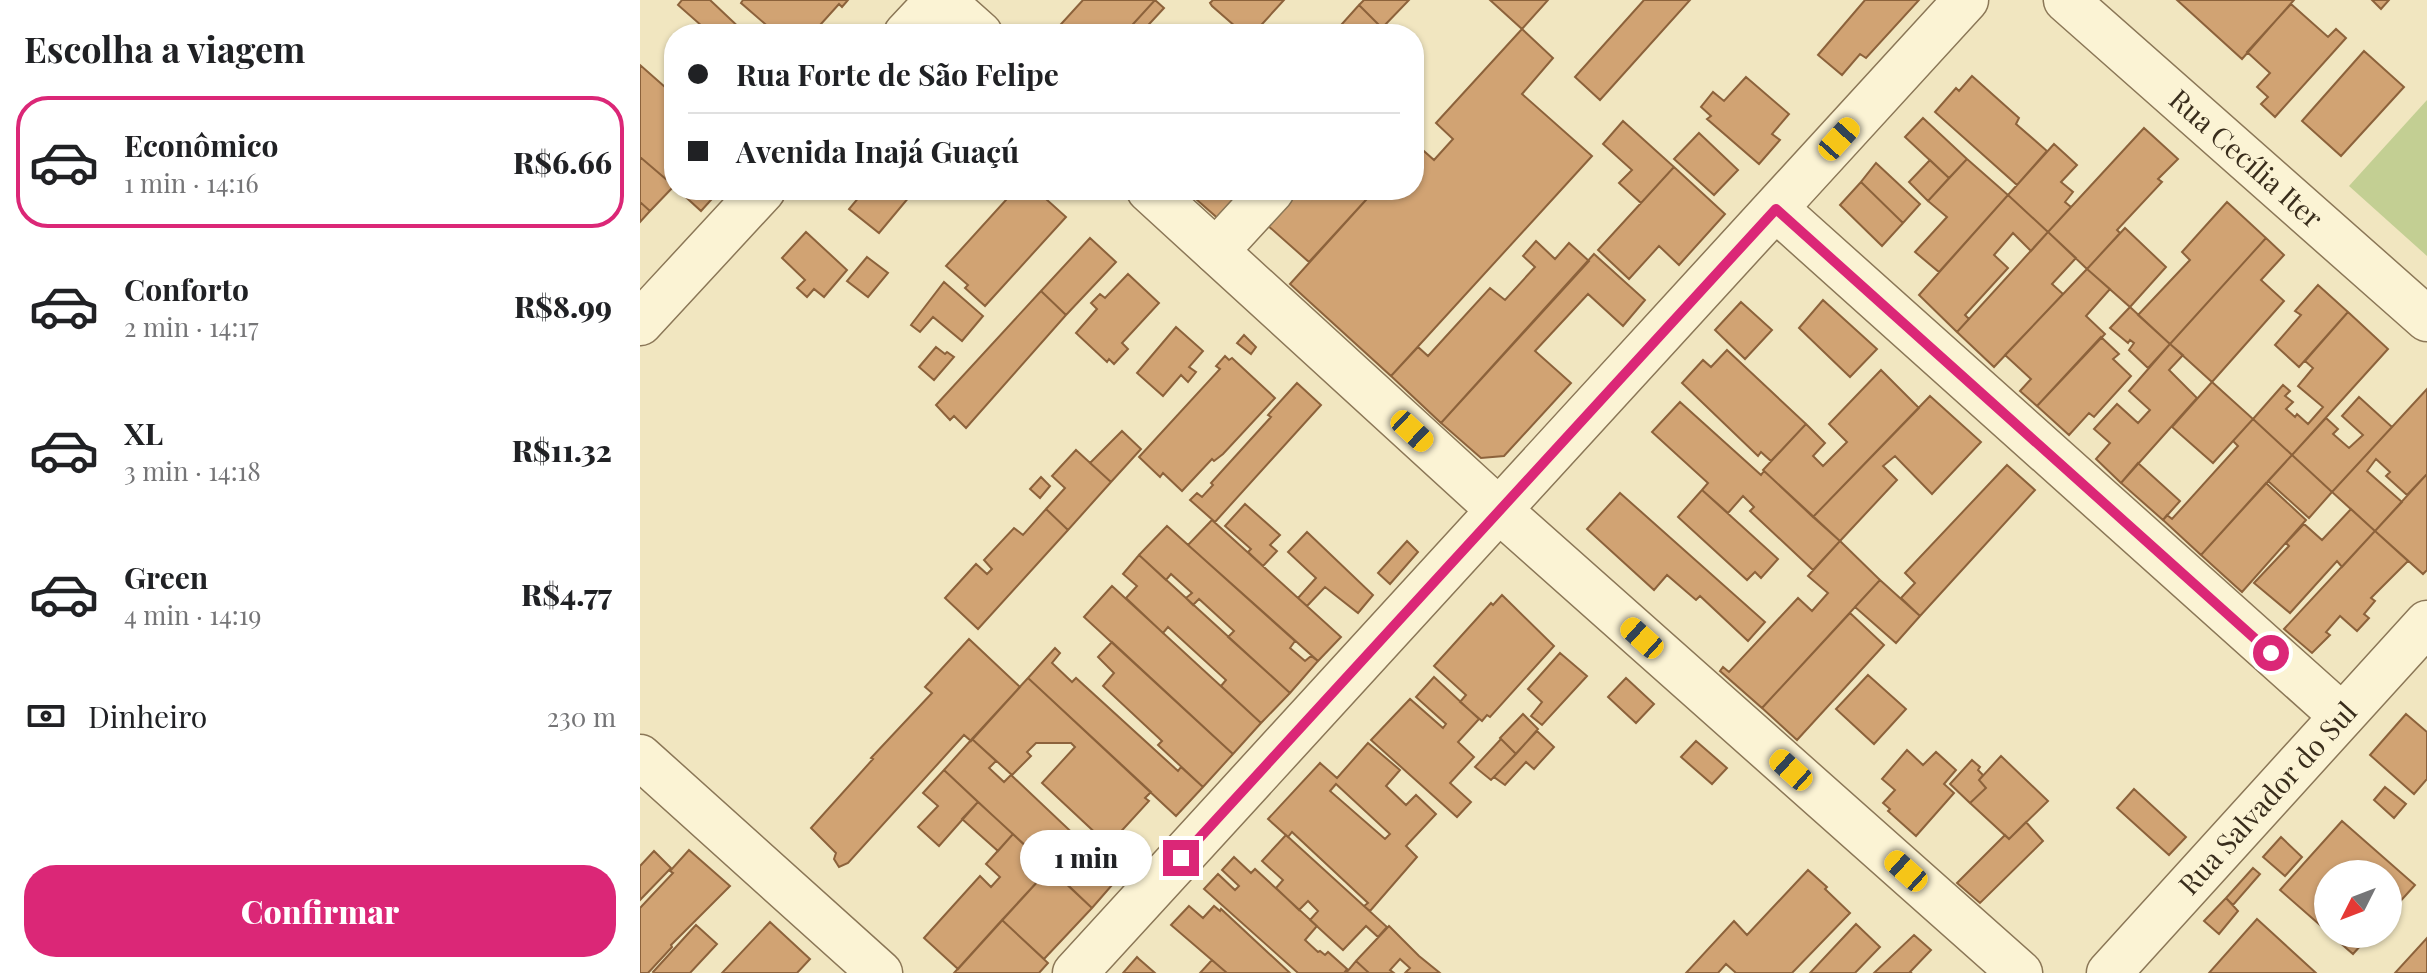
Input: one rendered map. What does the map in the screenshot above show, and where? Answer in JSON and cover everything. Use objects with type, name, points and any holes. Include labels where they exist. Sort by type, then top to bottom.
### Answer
[{"type":"street","points":[[916,24],[940,0],[968,24]]},
{"type":"street","points":[[1075,973],[1966,0]]},
{"type":"street","name":"Rua Cecília Iter","points":[[2066,0],[2427,319]]},
{"type":"street","points":[[640,323],[754,200]]},
{"type":"street","points":[[1160,200],[1500,511],[2020,973]]},
{"type":"street","points":[[1216,251],[1263,200]]},
{"type":"street","points":[[1776,209],[2342,716]]},
{"type":"street","name":"Rua Salvador do Sul","points":[[2109,973],[2427,623]]},
{"type":"street","points":[[640,757],[880,973]]},
{"type":"green space","points":[[2427,100],[2427,256],[2349,186]]},
{"type":"building","points":[[682,0],[710,0],[735,24],[700,24],[678,5]]},
{"type":"building","points":[[743,0],[848,0],[842,7],[839,4],[821,24],[765,24],[741,3]]},
{"type":"building","points":[[1083,0],[1155,0],[1133,24],[1061,24]]},
{"type":"building","points":[[1155,0],[1164,8],[1149,24],[1133,24]]},
{"type":"building","points":[[1213,0],[1284,0],[1262,24],[1233,24],[1210,3]]},
{"type":"building","points":[[1364,0],[1409,0],[1386,24],[1378,24],[1359,5]]},
{"type":"building","points":[[1490,0],[1548,0],[1522,29]]},
{"type":"building","points":[[1644,0],[1690,0],[1600,100],[1575,77]]},
{"type":"building","points":[[1865,0],[1919,0],[1866,58],[1860,54],[1842,75],[1818,55]]},
{"type":"building","points":[[2177,0],[2294,0],[2242,59]]},
{"type":"building","points":[[2372,0],[2389,0],[2381,9]]},
{"type":"building","points":[[2291,4],[2328,37],[2336,29],[2346,38],[2275,117],[2261,104],[2268,97],[2257,87],[2270,73],[2247,52]]},
{"type":"building","points":[[1359,5],[1378,24],[1342,24]]},
{"type":"building","points":[[1522,29],[1553,58],[1522,94],[1592,156],[1391,376],[1290,284],[1366,200],[1424,200],[1424,151],[1434,160],[1453,139],[1436,123]]},
{"type":"building","points":[[2364,51],[2404,87],[2341,156],[2302,121]]},
{"type":"building","points":[[640,65],[664,86],[664,177],[640,157]]},
{"type":"building","points":[[1972,76],[2019,118],[2016,124],[2047,151],[2017,185],[1935,112],[1956,88],[1959,91]]},
{"type":"building","points":[[1746,77],[1789,114],[1772,134],[1780,140],[1759,164],[1707,119],[1711,116],[1701,107],[1713,92],[1724,101]]},
{"type":"building","points":[[1923,118],[1967,159],[1949,178],[1905,137]]},
{"type":"building","points":[[1623,121],[1674,167],[1641,203],[1619,183],[1632,170],[1603,144]]},
{"type":"building","points":[[2144,128],[2178,159],[2158,179],[2162,182],[2117,230],[2120,233],[2087,269],[2048,232]]},
{"type":"building","points":[[1699,133],[1738,170],[1714,195],[1674,159]]},
{"type":"building","points":[[2054,144],[2077,165],[2061,182],[2073,192],[2065,202],[2071,207],[2048,232],[2008,195]]},
{"type":"building","points":[[640,157],[664,177],[664,196],[650,211],[640,202]]},
{"type":"building","points":[[1967,159],[2008,195],[1939,272],[1915,252],[1947,217],[1928,201]]},
{"type":"building","points":[[1930,160],[1949,178],[1928,201],[1909,182]]},
{"type":"building","points":[[1876,163],[1920,204],[1903,223],[1861,182]]},
{"type":"building","points":[[1674,167],[1725,214],[1679,265],[1659,246],[1629,279],[1598,250]]},
{"type":"building","points":[[1861,182],[1903,223],[1882,246],[1840,205]]},
{"type":"building","points":[[2008,195],[2048,232],[2031,251],[2013,233],[1994,255],[2008,268],[1965,315],[1969,319],[1957,332],[1919,295]]},
{"type":"building","points":[[689,200],[711,200],[701,211]]},
{"type":"building","points":[[857,200],[907,200],[879,233],[849,209]]},
{"type":"building","points":[[1006,200],[1047,200],[1066,217],[985,306],[965,288],[968,285],[946,266]]},
{"type":"building","points":[[1197,200],[1242,200],[1222,222]]},
{"type":"building","points":[[1288,200],[1366,200],[1309,262],[1266,224]]},
{"type":"building","points":[[640,202],[650,211],[640,222]]},
{"type":"building","points":[[2227,202],[2266,238],[2170,344],[2138,315],[2190,260],[2182,252]]},
{"type":"building","points":[[2125,228],[2166,267],[2130,307],[2087,269]]},
{"type":"building","points":[[806,232],[847,270],[824,297],[814,289],[807,297],[797,288],[805,280],[782,258]]},
{"type":"building","points":[[2048,232],[2076,258],[2052,284],[2063,294],[1994,367],[1957,332]]},
{"type":"building","points":[[1090,238],[1116,262],[1066,315],[1041,291]]},
{"type":"building","points":[[2266,238],[2284,255],[2261,280],[2284,301],[2212,382],[2170,344]]},
{"type":"building","points":[[1536,241],[1555,259],[1569,243],[1589,261],[1441,423],[1391,376],[1418,347],[1428,356],[1490,288],[1505,300],[1535,267],[1523,256]]},
{"type":"building","points":[[1594,254],[1645,300],[1623,326],[1588,294],[1535,351],[1571,383],[1504,456],[1481,458],[1441,423]]},
{"type":"building","points":[[867,257],[888,273],[868,297],[847,281]]},
{"type":"building","points":[[2087,269],[2110,289],[2086,316],[2105,334],[2037,406],[2020,391],[2031,379],[2005,355]]},
{"type":"building","points":[[1128,274],[1159,303],[1122,343],[1128,349],[1114,364],[1109,359],[1107,362],[1076,333],[1097,309],[1091,303],[1100,294],[1105,298]]},
{"type":"building","points":[[944,282],[983,316],[962,341],[933,317],[920,332],[911,325]]},
{"type":"building","points":[[2318,285],[2348,312],[2299,367],[2275,345],[2301,315],[2295,311]]},
{"type":"building","points":[[1041,291],[1066,315],[966,428],[954,416],[950,420],[936,405]]},
{"type":"building","points":[[1823,300],[1877,349],[1850,377],[1799,328]]},
{"type":"building","points":[[1741,302],[1772,330],[1745,359],[1715,330]]},
{"type":"building","points":[[2130,307],[2170,344],[2148,368],[2129,350],[2134,343],[2130,340],[2128,343],[2110,328]]},
{"type":"building","points":[[2348,312],[2388,349],[2292,455],[2253,419],[2283,385],[2290,391],[2285,396],[2293,402],[2286,409],[2308,424],[2323,407],[2298,386],[2313,368],[2305,361]]},
{"type":"building","points":[[1176,327],[1203,351],[1189,367],[1196,372],[1188,382],[1181,375],[1163,396],[1137,373]]},
{"type":"building","points":[[1244,335],[1256,347],[1251,354],[1237,343]]},
{"type":"building","points":[[2101,337],[2119,354],[2113,359],[2131,376],[2094,417],[2089,413],[2069,435],[2037,406]]},
{"type":"building","points":[[2170,344],[2183,355],[2169,370],[2197,398],[2121,483],[2096,459],[2110,443],[2094,429],[2117,404],[2138,423],[2150,410],[2129,391]]},
{"type":"building","points":[[936,347],[954,357],[934,380],[919,367]]},
{"type":"building","points":[[1727,350],[1806,424],[1771,461],[1761,452],[1758,456],[1682,383],[1703,360],[1711,367]]},
{"type":"building","points":[[1225,356],[1229,360],[1232,358],[1275,398],[1223,454],[1214,461],[1212,459],[1182,491],[1163,473],[1160,477],[1139,457],[1220,369],[1216,366]]},
{"type":"building","points":[[1881,370],[1919,408],[1813,517],[1763,470],[1806,424],[1825,443],[1813,456],[1823,466],[1847,442],[1829,424]]},
{"type":"building","points":[[2212,382],[2253,419],[2213,463],[2172,427]]},
{"type":"building","points":[[1297,383],[1321,405],[1215,522],[1190,500],[1197,493],[1202,497],[1213,485],[1211,483],[1271,417],[1268,415]]},
{"type":"building","points":[[2427,389],[2427,474],[2407,495],[2386,476],[2390,472],[2376,459],[2367,471],[2402,502],[2375,531],[2332,492]]},
{"type":"building","points":[[1930,396],[1981,442],[1932,494],[1895,456],[1883,466],[1897,480],[1840,541],[1813,517]]},
{"type":"building","points":[[2359,397],[2392,427],[2332,492],[2292,455],[2326,418],[2338,429],[2333,434],[2349,448],[2363,435],[2342,416]]},
{"type":"building","points":[[1680,402],[1761,475],[1764,471],[1840,541],[1813,570],[1750,511],[1754,507],[1743,496],[1728,513],[1702,490],[1708,483],[1652,432]]},
{"type":"building","points":[[2253,419],[2292,455],[2201,555],[2163,520],[2167,515],[2172,519],[2238,446],[2233,441]]},
{"type":"building","points":[[1122,431],[1141,449],[1111,482],[1090,463]]},
{"type":"building","points":[[1076,450],[1111,482],[1068,530],[1046,509],[1065,488],[1052,476]]},
{"type":"building","points":[[2292,455],[2332,492],[2309,518],[2268,481]]},
{"type":"building","points":[[2138,463],[2180,501],[2163,520],[2121,483]]},
{"type":"building","points":[[2007,465],[2035,490],[1920,616],[1901,598],[1915,583],[1905,573]]},
{"type":"building","points":[[2427,474],[2427,570],[2423,574],[2375,531]]},
{"type":"building","points":[[1041,477],[1050,486],[1040,498],[1030,489]]},
{"type":"building","points":[[2266,483],[2306,520],[2242,592],[2201,555]]},
{"type":"building","points":[[1702,490],[1778,559],[1761,578],[1755,572],[1747,580],[1678,517]]},
{"type":"building","points":[[1620,493],[1765,622],[1748,641],[1700,596],[1696,600],[1667,575],[1654,590],[1587,529]]},
{"type":"building","points":[[1245,504],[1280,535],[1270,545],[1277,551],[1263,566],[1248,552],[1251,549],[1225,526]]},
{"type":"building","points":[[1046,509],[1068,530],[978,629],[945,598],[976,564],[987,574],[992,569],[984,560],[1014,528],[1023,535]]},
{"type":"building","points":[[2351,509],[2375,531],[2342,567],[2337,561],[2290,613],[2254,583],[2289,546],[2286,543],[2304,524],[2322,540]]},
{"type":"building","points":[[1212,520],[1341,637],[1318,661],[1188,545]]},
{"type":"building","points":[[1167,526],[1295,641],[1290,648],[1305,661],[1311,656],[1318,661],[1290,693],[1228,637],[1234,631],[1199,599],[1193,605],[1186,598],[1192,593],[1171,574],[1166,580],[1139,555]]},
{"type":"building","points":[[2375,531],[2408,561],[2371,598],[2375,601],[2364,614],[2369,618],[2357,631],[2340,616],[2326,632],[2330,635],[2312,653],[2284,629]]},
{"type":"building","points":[[1307,532],[1373,595],[1358,613],[1325,587],[1307,606],[1298,598],[1316,578],[1288,552]]},
{"type":"building","points":[[1407,541],[1418,552],[1390,584],[1378,573]]},
{"type":"building","points":[[1840,541],[1880,580],[1762,708],[1720,671],[1723,667],[1729,672],[1798,598],[1812,611],[1828,593],[1808,576]]},
{"type":"building","points":[[1139,555],[1290,693],[1261,723],[1221,686],[1226,680],[1168,627],[1163,633],[1126,598],[1137,586],[1123,574]]},
{"type":"building","points":[[1880,580],[1920,616],[1896,643],[1855,607]]},
{"type":"building","points":[[1112,586],[1261,723],[1233,754],[1084,617]]},
{"type":"building","points":[[1502,595],[1554,646],[1490,717],[1487,715],[1482,721],[1460,702],[1466,695],[1434,666],[1491,603],[1493,605]]},
{"type":"building","points":[[1850,613],[1884,645],[1797,740],[1762,708]]},
{"type":"building","points":[[969,639],[1020,687],[971,741],[964,735],[848,863],[839,867],[834,859],[836,853],[811,828],[932,693],[925,687]]},
{"type":"building","points":[[1112,642],[1233,754],[1203,787],[1158,745],[1162,741],[1103,686],[1114,673],[1098,657]]},
{"type":"building","points":[[1055,648],[1060,653],[1052,663],[1072,682],[1076,678],[1178,771],[1181,767],[1203,787],[1176,816],[1028,678]]},
{"type":"building","points":[[1560,653],[1587,676],[1542,725],[1531,716],[1542,702],[1528,689]]},
{"type":"building","points":[[1868,675],[1906,709],[1874,744],[1836,709]]},
{"type":"building","points":[[1434,677],[1479,719],[1458,742],[1474,757],[1450,783],[1471,802],[1457,817],[1371,740],[1410,699],[1443,728],[1446,724],[1416,697]]},
{"type":"building","points":[[1028,678],[1151,792],[1145,798],[1149,801],[1115,838],[1109,832],[1102,839],[1042,783],[1075,747],[1071,743],[1036,743],[1027,752],[1031,756],[1012,775],[972,739]]},
{"type":"building","points":[[1626,678],[1654,704],[1636,723],[1608,697]]},
{"type":"building","points":[[1523,714],[1538,729],[1516,754],[1500,738]]},
{"type":"building","points":[[2406,714],[2427,732],[2427,779],[2414,794],[2370,755]]},
{"type":"building","points":[[1537,731],[1554,747],[1534,769],[1526,762],[1505,785],[1494,777]]},
{"type":"building","points":[[972,739],[996,761],[989,768],[1004,782],[1011,775],[1119,877],[1092,908],[944,770]]},
{"type":"building","points":[[1501,739],[1516,754],[1491,780],[1475,767]]},
{"type":"building","points":[[1696,741],[1727,768],[1712,784],[1681,757]]},
{"type":"building","points":[[1368,743],[1400,770],[1386,786],[1406,805],[1416,795],[1436,814],[1406,846],[1417,857],[1370,911],[1364,906],[1368,903],[1292,832],[1288,837],[1268,819],[1320,763],[1337,778]],"holes":[[[1336,784],[1390,834],[1385,839],[1330,791]]]},
{"type":"building","points":[[1907,750],[1923,765],[1936,752],[1956,770],[1944,784],[1954,793],[1916,836],[1883,803],[1895,790],[1882,779]]},
{"type":"building","points":[[2001,756],[2048,801],[2009,839],[1970,803],[1986,788],[1979,780]]},
{"type":"building","points":[[1972,760],[1980,767],[1978,770],[1983,775],[1979,780],[1986,788],[1970,803],[1950,784]]},
{"type":"building","points":[[944,770],[978,802],[939,846],[918,827],[938,806],[923,793]]},
{"type":"building","points":[[2385,787],[2406,804],[2394,818],[2374,800]]},
{"type":"building","points":[[2134,789],[2186,837],[2169,855],[2117,808]]},
{"type":"building","points":[[978,802],[1013,834],[998,851],[962,819]]},
{"type":"building","points":[[2342,821],[2386,860],[2314,860],[2314,920],[2280,890]]},
{"type":"building","points":[[2026,822],[2043,841],[1980,903],[1957,883],[2005,835],[2009,839]]},
{"type":"building","points":[[1013,834],[1050,868],[958,969],[924,938],[980,876],[991,887],[1000,877],[986,864]]},
{"type":"building","points":[[1286,835],[1387,927],[1378,937],[1366,926],[1343,950],[1310,920],[1318,911],[1308,901],[1299,910],[1276,888],[1283,880],[1262,861]]},
{"type":"building","points":[[2281,837],[2302,857],[2285,876],[2263,857]]},
{"type":"building","points":[[689,850],[730,886],[671,945],[648,973],[640,973],[640,908],[673,873],[670,871]]},
{"type":"building","points":[[654,851],[671,868],[640,900],[640,866]]},
{"type":"building","points":[[1234,857],[1251,873],[1255,869],[1317,926],[1305,940],[1318,952],[1325,955],[1328,952],[1347,969],[1344,973],[1298,973],[1204,889],[1218,874],[1235,890],[1239,886],[1222,870]]},
{"type":"building","points":[[1050,868],[1092,908],[1044,959],[1002,920]]},
{"type":"building","points":[[2253,868],[2260,874],[2233,905],[2226,898]]},
{"type":"building","points":[[1808,870],[1850,913],[1792,973],[1736,973],[1726,964],[1718,973],[1686,973],[1734,921],[1747,935]]},
{"type":"building","points":[[2402,874],[2415,885],[2402,899]]},
{"type":"building","points":[[2226,898],[2238,911],[2219,934],[2204,921]]},
{"type":"building","points":[[1189,906],[1203,918],[1214,906],[1221,909],[1290,973],[1227,973],[1171,925]]},
{"type":"building","points":[[2257,919],[2316,973],[2209,973]]},
{"type":"building","points":[[1002,920],[1048,963],[1039,973],[954,973]]},
{"type":"building","points":[[770,922],[810,959],[797,973],[722,973]]},
{"type":"building","points":[[1856,924],[1880,947],[1855,973],[1810,973]]},
{"type":"building","points":[[696,925],[717,944],[690,973],[654,973],[653,972]]},
{"type":"building","points":[[1389,926],[1440,973],[1405,973],[1410,968],[1400,959],[1390,970],[1394,973],[1369,973],[1356,961]]},
{"type":"building","points":[[1914,935],[1931,950],[1912,973],[1874,973]]},
{"type":"building","points":[[2427,938],[2427,973],[2395,973]]},
{"type":"building","points":[[1137,957],[1139,959],[1155,973],[1123,973]]},
{"type":"building","points":[[1212,960],[1227,973],[1200,973]]},
{"type":"building","points":[[1356,961],[1369,973],[1346,973]]},
{"type":"route","points":[[1181,858],[1776,209],[2271,653]]}]
